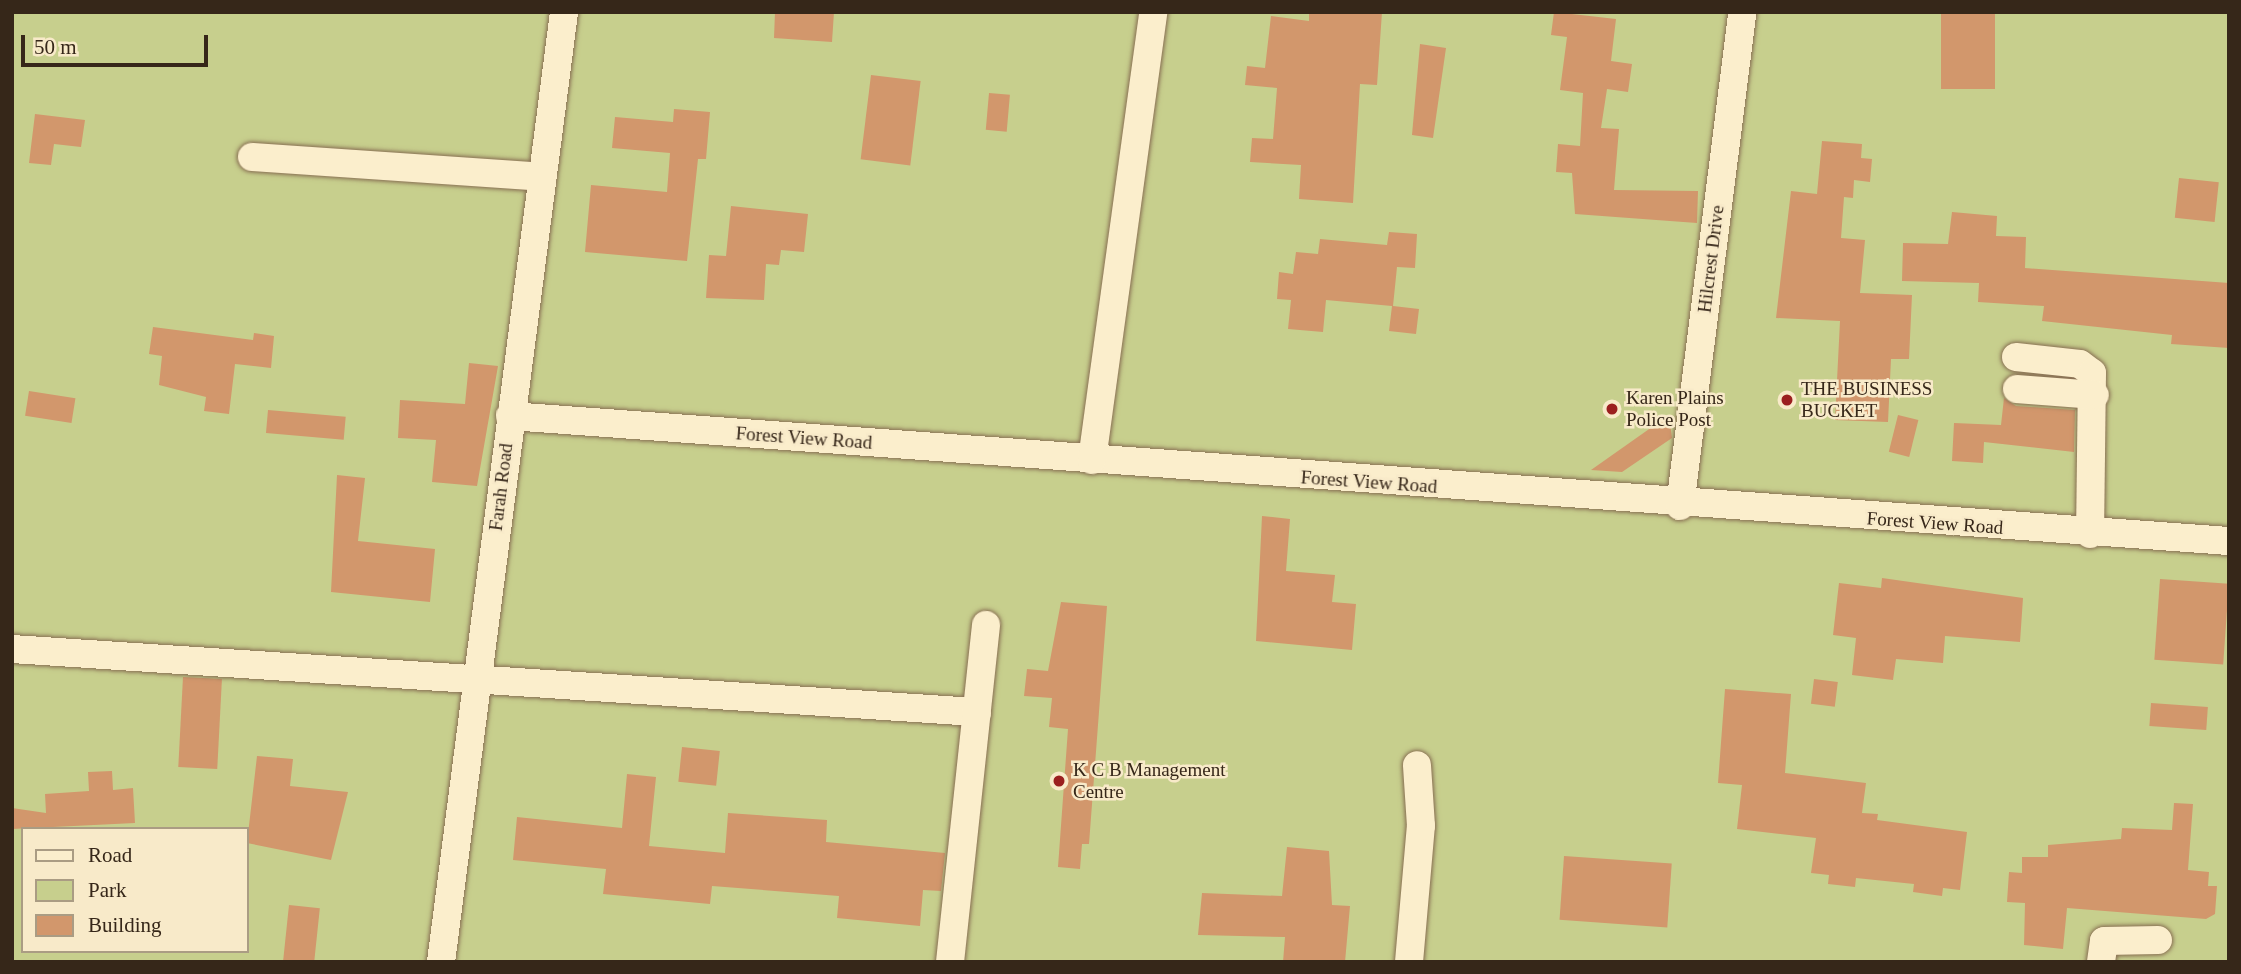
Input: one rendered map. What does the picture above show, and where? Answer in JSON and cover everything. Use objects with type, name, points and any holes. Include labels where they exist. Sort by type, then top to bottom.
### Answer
[{"type":"street","name":"Farah Road","points":[[441,962],[564,12]]},
{"type":"street","points":[[1092,460],[1153,12]]},
{"type":"street","name":"Hilcrest Drive","points":[[1679,506],[1742,12]]},
{"type":"street","points":[[252,157],[542,177]]},
{"type":"street","points":[[2016,357],[2080,363],[2092,373],[2095,395],[2090,534]]},
{"type":"street","points":[[2017,389],[2095,395]]},
{"type":"street","name":"Forest View Road","points":[[510,416],[1679,506],[2229,541]]},
{"type":"street","points":[[950,962],[986,625]]},
{"type":"street","points":[[12,649],[977,712]]},
{"type":"street","points":[[1409,961],[1422,826],[1417,765]]},
{"type":"street","points":[[2101,962],[2104,941],[2158,940]]},
{"type":"green space","points":[[12,12],[2229,12],[2229,962],[12,962]]},
{"type":"building","points":[[775,12],[834,12],[832,42],[774,38]]},
{"type":"building","points":[[1309,12],[1382,12],[1377,85],[1360,84],[1353,203],[1299,199],[1301,165],[1250,162],[1252,138],[1273,139],[1277,88],[1245,85],[1247,66],[1265,68],[1271,16],[1309,21]]},
{"type":"building","points":[[1554,12],[1616,19],[1611,61],[1632,64],[1628,92],[1607,89],[1601,128],[1619,129],[1614,190],[1698,191],[1697,223],[1575,214],[1572,173],[1556,172],[1558,144],[1580,146],[1583,93],[1560,90],[1567,37],[1551,35]]},
{"type":"building","points":[[1941,12],[1995,12],[1995,89],[1941,89]]},
{"type":"building","points":[[1420,44],[1446,48],[1433,138],[1412,135]]},
{"type":"building","points":[[871,75],[921,81],[910,165],[861,159]]},
{"type":"building","points":[[989,93],[1010,95],[1007,132],[986,130]]},
{"type":"building","points":[[674,109],[710,112],[706,159],[698,159],[687,261],[585,252],[591,185],[667,192],[670,153],[612,148],[615,117],[673,122]]},
{"type":"building","points":[[35,114],[85,120],[81,147],[54,144],[51,165],[29,163]]},
{"type":"building","points":[[1822,141],[1862,144],[1861,158],[1872,159],[1870,182],[1854,180],[1853,198],[1844,197],[1841,238],[1865,240],[1860,293],[1912,295],[1909,359],[1891,359],[1888,422],[1835,420],[1840,321],[1776,318],[1791,191],[1817,194]]},
{"type":"building","points":[[2179,178],[2219,182],[2215,222],[2175,218]]},
{"type":"building","points":[[731,206],[808,214],[804,252],[781,250],[779,265],[766,264],[764,300],[706,298],[709,255],[726,256]]},
{"type":"building","points":[[1952,212],[1997,216],[1996,236],[2026,237],[2025,268],[2229,283],[2229,348],[2171,344],[2172,335],[2042,321],[2044,306],[1978,302],[1979,283],[1902,281],[1903,243],[1948,244]]},
{"type":"building","points":[[1389,232],[1417,234],[1415,268],[1397,267],[1393,306],[1419,309],[1416,334],[1389,331],[1392,306],[1326,300],[1323,332],[1288,329],[1291,300],[1277,299],[1279,272],[1293,274],[1296,252],[1318,254],[1320,239],[1387,245]]},
{"type":"building","points":[[153,327],[253,340],[254,333],[274,336],[271,368],[235,364],[229,414],[204,411],[206,397],[159,385],[162,356],[149,354]]},
{"type":"building","points":[[469,363],[498,366],[477,486],[432,482],[436,440],[398,438],[400,400],[465,404]]},
{"type":"building","points":[[29,391],[75,398],[72,423],[25,416]]},
{"type":"building","points":[[2004,398],[2016,406],[2075,410],[2074,452],[1984,442],[1983,463],[1952,461],[1954,423],[2001,425]]},
{"type":"building","points":[[268,410],[346,417],[344,440],[266,433]]},
{"type":"building","points":[[1669,415],[1672,438],[1622,472],[1591,470]]},
{"type":"building","points":[[1898,415],[1918,420],[1909,457],[1889,452]]},
{"type":"building","points":[[337,475],[365,478],[358,541],[435,549],[430,602],[331,592]]},
{"type":"building","points":[[1262,516],[1290,519],[1286,571],[1335,575],[1332,602],[1356,604],[1352,650],[1256,641]]},
{"type":"building","points":[[1882,578],[2023,598],[2020,642],[1945,636],[1943,663],[1896,659],[1893,680],[1852,675],[1856,638],[1833,635],[1839,583],[1881,588]]},
{"type":"building","points":[[2160,579],[2229,584],[2223,665],[2154,660]]},
{"type":"building","points":[[1061,602],[1107,606],[1089,844],[1082,844],[1080,869],[1058,867],[1068,729],[1049,727],[1052,698],[1024,696],[1027,669],[1048,671]]},
{"type":"building","points":[[183,677],[222,679],[217,769],[178,767]]},
{"type":"building","points":[[1814,679],[1838,682],[1835,707],[1811,704]]},
{"type":"building","points":[[1725,689],[1791,694],[1785,773],[1866,783],[1862,813],[1878,814],[1877,820],[1967,832],[1960,890],[1943,888],[1942,896],[1913,892],[1914,884],[1856,878],[1855,887],[1828,884],[1829,875],[1811,873],[1816,838],[1737,829],[1742,785],[1718,783]]},
{"type":"building","points":[[2151,703],[2208,707],[2206,730],[2149,726]]},
{"type":"building","points":[[682,747],[720,751],[716,786],[678,782]]},
{"type":"building","points":[[257,756],[293,759],[290,786],[348,792],[331,860],[248,843]]},
{"type":"building","points":[[112,771],[113,790],[133,788],[135,823],[12,829],[12,808],[46,813],[45,794],[89,791],[88,772]]},
{"type":"building","points":[[627,774],[656,777],[649,846],[725,853],[728,813],[827,820],[826,842],[945,853],[941,891],[923,890],[920,926],[837,918],[839,896],[712,886],[710,904],[603,894],[606,869],[513,860],[517,817],[622,828]]},
{"type":"building","points":[[2174,803],[2193,804],[2188,870],[2209,872],[2208,886],[2217,886],[2215,914],[2206,919],[2067,908],[2063,949],[2024,945],[2025,903],[2007,902],[2009,872],[2022,873],[2022,857],[2048,857],[2048,845],[2121,839],[2122,828],[2172,830]]},
{"type":"building","points":[[1287,847],[1329,851],[1332,905],[1350,906],[1345,962],[1283,962],[1285,937],[1198,935],[1202,893],[1282,896]]},
{"type":"building","points":[[1564,856],[1672,864],[1667,927],[1560,920]]},
{"type":"building","points":[[289,905],[320,908],[314,962],[283,962]]},
{"type":"place","name":"THE BUSINESS BUCKET","points":[[1787,400]]},
{"type":"place","name":"Karen Plains Police Post","points":[[1612,409]]},
{"type":"place","name":"K C B Management Centre","points":[[1059,781]]}]
